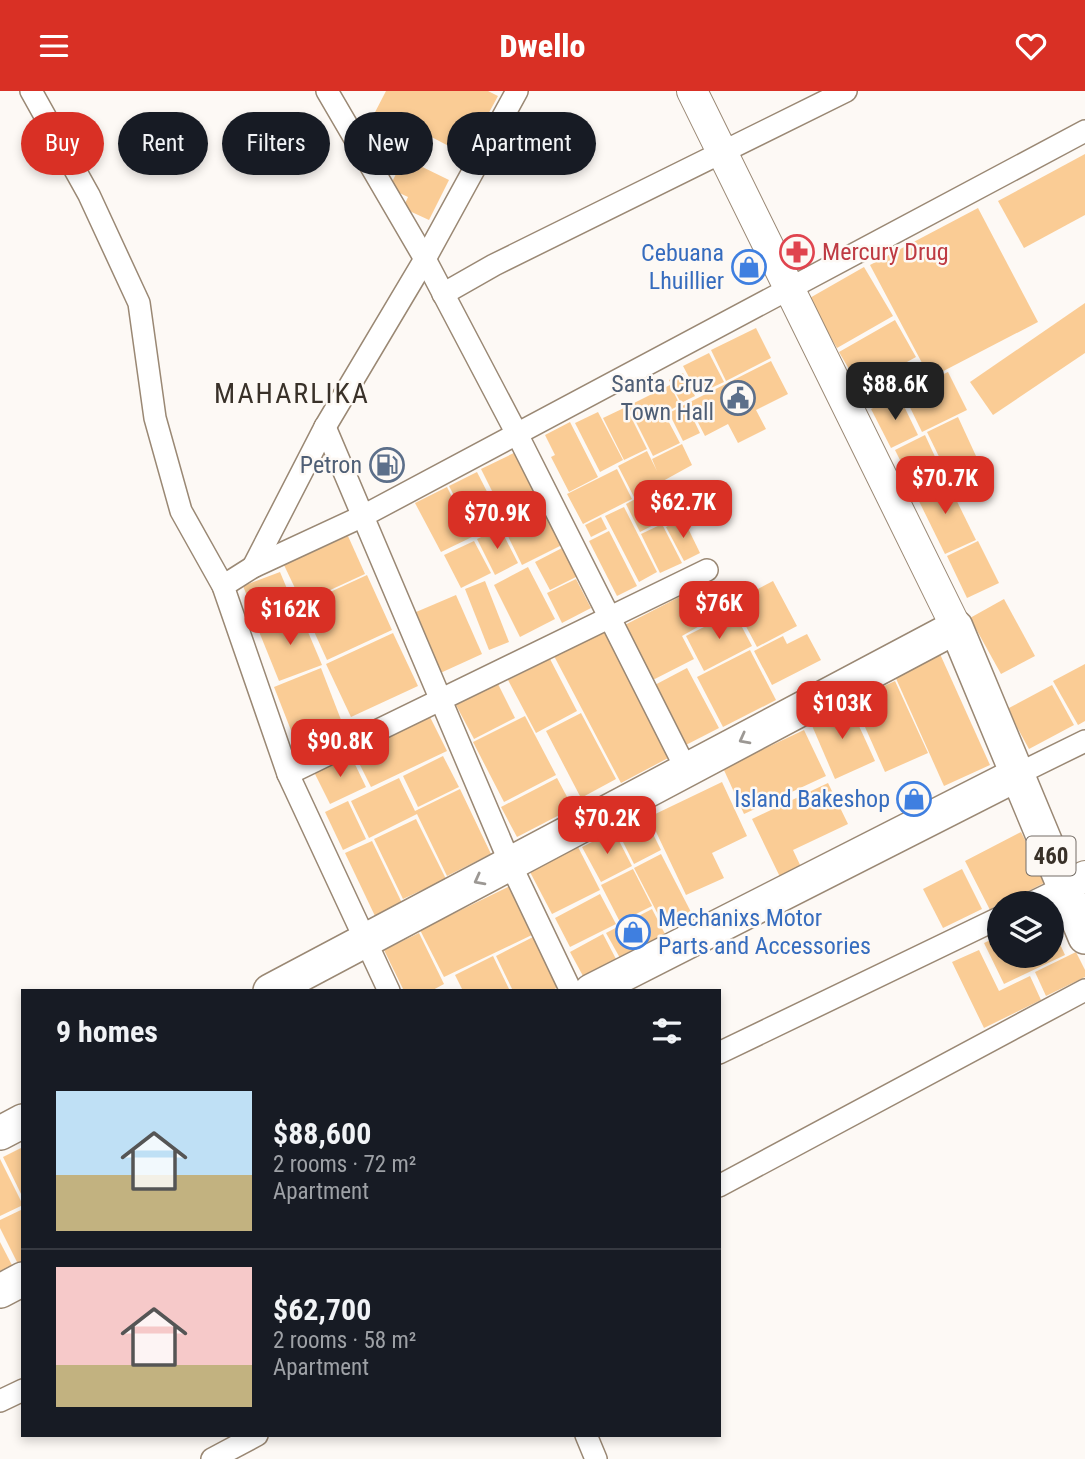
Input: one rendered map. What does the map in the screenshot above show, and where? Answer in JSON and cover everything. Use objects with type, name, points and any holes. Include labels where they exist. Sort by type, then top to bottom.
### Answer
[{"type":"main road","points":[[274,989],[956,627],[1018,774],[595,989]]},
{"type":"main road","name":"460","points":[[1018,774],[1074,882],[1085,937]]},
{"type":"main road","points":[[0,1133],[21,1122]]},
{"type":"main road","points":[[0,1291],[21,1280]]},
{"type":"street","points":[[31,91],[89,195],[139,303],[155,418],[181,511],[223,586],[288,774],[388,989]]},
{"type":"street","points":[[327,91],[425,259],[517,434],[686,769]]},
{"type":"street","points":[[253,568],[325,428],[425,259],[517,91]]},
{"type":"street","points":[[692,91],[956,627]]},
{"type":"street","points":[[443,294],[494,265],[846,91]]},
{"type":"street","points":[[223,586],[253,568],[363,516],[1085,131]]},
{"type":"street","points":[[325,428],[510,863],[569,989]]},
{"type":"street","points":[[288,774],[707,570]]},
{"type":"street","points":[[1018,774],[1085,741]]},
{"type":"street","points":[[1056,891],[1074,882]]},
{"type":"street","points":[[721,1052],[987,924]]},
{"type":"street","points":[[721,1185],[1085,990]]},
{"type":"street","points":[[0,1401],[21,1391]]},
{"type":"street","points":[[212,1459],[253,1437]]},
{"type":"street","points":[[587,1437],[596,1459]]},
{"type":"building","points":[[386,91],[488,91],[498,96],[489,112],[447,112],[447,145],[433,138],[433,112],[375,112]]},
{"type":"building","points":[[1085,154],[1085,215],[1024,248],[998,201]]},
{"type":"building","points":[[433,172],[449,180],[429,220],[403,208],[408,197],[389,188],[396,175],[433,175]]},
{"type":"building","points":[[978,208],[1038,322],[930,378],[870,265]]},
{"type":"building","points":[[864,267],[893,316],[837,348],[808,299]]},
{"type":"building","points":[[1085,303],[1085,353],[993,415],[970,382]]},
{"type":"building","points":[[895,320],[916,357],[860,388],[839,352]]},
{"type":"building","points":[[756,328],[771,358],[726,381],[711,350]]},
{"type":"building","points":[[709,353],[724,382],[698,394],[683,366]]},
{"type":"building","name":"Santa Cruz Town Hall","points":[[771,361],[788,394],[756,410],[766,429],[738,443],[728,424],[705,436],[688,403]]},
{"type":"building","points":[[948,372],[967,410],[922,432],[903,393]]},
{"type":"building","points":[[683,373],[695,396],[681,403],[669,380]]},
{"type":"building","points":[[670,385],[680,405],[664,413],[680,443],[653,456],[628,406]]},
{"type":"building","points":[[899,396],[918,435],[891,448],[871,409]]},
{"type":"building","points":[[686,404],[700,433],[683,441],[669,413]]},
{"type":"building","points":[[626,407],[647,449],[624,460],[603,418]]},
{"type":"building","points":[[598,412],[623,460],[600,472],[575,423]]},
{"type":"building","points":[[958,417],[976,456],[946,471],[927,432]]},
{"type":"building","points":[[570,422],[598,477],[569,492],[551,457],[555,455],[545,435]]},
{"type":"building","points":[[925,435],[943,474],[914,488],[895,450]]},
{"type":"building","points":[[682,444],[692,465],[634,497],[618,466],[647,451],[657,471],[652,459]]},
{"type":"building","points":[[518,451],[543,501],[506,519],[481,469]]},
{"type":"building","points":[[617,469],[632,499],[583,524],[567,494]]},
{"type":"building","points":[[477,472],[503,523],[475,537],[449,486]]},
{"type":"building","points":[[945,477],[976,540],[945,554],[914,491]]},
{"type":"building","points":[[447,487],[472,537],[441,552],[415,503]]},
{"type":"building","points":[[656,488],[671,516],[640,532],[626,504]]},
{"type":"building","points":[[544,505],[564,544],[522,565],[503,526]]},
{"type":"building","points":[[624,507],[657,572],[639,582],[605,516]]},
{"type":"building","points":[[601,517],[607,529],[591,537],[585,525]]},
{"type":"building","points":[[683,518],[700,553],[684,561],[666,527]]},
{"type":"building","points":[[662,524],[682,563],[660,573],[641,534]]},
{"type":"building","points":[[500,528],[518,563],[495,575],[477,539]]},
{"type":"building","points":[[609,531],[637,586],[617,596],[589,541]]},
{"type":"building","points":[[348,536],[365,574],[302,603],[284,565]]},
{"type":"building","points":[[474,541],[491,573],[461,588],[444,555]]},
{"type":"building","points":[[978,541],[999,583],[967,598],[947,556]]},
{"type":"building","points":[[564,547],[578,576],[550,590],[535,562]]},
{"type":"building","points":[[528,567],[555,619],[520,637],[494,585]]},
{"type":"building","points":[[280,572],[296,610],[259,625],[243,586]]},
{"type":"building","points":[[367,575],[392,630],[327,660],[302,605]]},
{"type":"building","points":[[576,579],[591,608],[562,623],[547,593]]},
{"type":"building","points":[[485,581],[509,642],[489,650],[465,589]]},
{"type":"building","points":[[773,581],[797,626],[757,647],[733,602]]},
{"type":"building","points":[[687,593],[703,624],[682,636],[694,659],[645,684],[617,629]]},
{"type":"building","points":[[456,595],[482,654],[436,675],[409,615]]},
{"type":"building","points":[[1004,599],[1035,656],[1001,674],[970,618]]},
{"type":"building","points":[[734,612],[752,646],[704,671],[686,636]]},
{"type":"building","points":[[300,613],[322,665],[279,681],[258,629]]},
{"type":"building","points":[[604,630],[670,757],[621,783],[554,656]]},
{"type":"building","points":[[393,633],[418,686],[351,717],[326,664]]},
{"type":"building","points":[[807,634],[821,660],[772,685],[754,651],[783,636],[787,644]]},
{"type":"building","points":[[750,650],[776,700],[723,727],[697,677]]},
{"type":"building","points":[[940,654],[990,765],[944,786],[894,674]]},
{"type":"building","points":[[550,659],[577,711],[536,733],[508,680]]},
{"type":"building","points":[[1085,664],[1085,721],[1078,725],[1053,681]]},
{"type":"building","points":[[321,668],[343,725],[296,743],[274,687]]},
{"type":"building","points":[[687,668],[719,728],[682,747],[651,687]]},
{"type":"building","points":[[895,681],[928,753],[885,772],[853,700]]},
{"type":"building","points":[[498,684],[515,718],[474,739],[456,705]]},
{"type":"building","points":[[1052,685],[1074,725],[1029,749],[1007,709]]},
{"type":"building","points":[[849,704],[875,761],[835,779],[810,721]]},
{"type":"building","points":[[581,713],[616,779],[581,798],[546,731]]},
{"type":"building","points":[[429,715],[447,751],[371,787],[353,751]]},
{"type":"building","points":[[525,716],[556,775],[504,802],[473,742]]},
{"type":"building","points":[[804,730],[826,776],[744,814],[723,768]]},
{"type":"building","points":[[350,754],[366,787],[330,804],[314,772]]},
{"type":"building","points":[[443,756],[459,787],[418,807],[403,776]]},
{"type":"building","points":[[399,778],[415,811],[460,789],[491,854],[447,876],[417,814],[369,838],[351,801]]},
{"type":"building","points":[[557,778],[573,808],[517,837],[501,807]]},
{"type":"building","points":[[722,782],[747,836],[712,853],[724,878],[686,895],[649,817]]},
{"type":"building","points":[[828,783],[848,824],[793,850],[802,869],[781,879],[752,819]]},
{"type":"building","points":[[348,801],[366,839],[343,850],[325,812]]},
{"type":"building","points":[[644,816],[661,850],[634,864],[617,830]]},
{"type":"building","points":[[416,819],[446,879],[403,899],[374,839]]},
{"type":"building","points":[[614,831],[632,866],[601,882],[582,847]]},
{"type":"building","points":[[1021,832],[1046,882],[1028,891],[987,891],[987,904],[965,861]]},
{"type":"building","points":[[372,841],[402,903],[375,916],[345,853]]},
{"type":"building","points":[[578,847],[600,890],[552,914],[530,872]]},
{"type":"building","points":[[661,854],[692,914],[665,928],[634,868]]},
{"type":"building","points":[[633,869],[652,906],[620,922],[601,885]]},
{"type":"building","points":[[962,869],[982,909],[943,928],[923,889]]},
{"type":"building","points":[[510,886],[534,934],[444,977],[420,930]]},
{"type":"building","points":[[600,894],[616,924],[570,947],[555,918]]},
{"type":"building","points":[[652,909],[665,934],[620,958],[606,933]]},
{"type":"building","points":[[419,933],[444,984],[435,989],[403,989],[384,950]]},
{"type":"building","points":[[603,934],[616,959],[583,976],[570,952]]},
{"type":"building","points":[[533,937],[558,987],[512,989],[496,956]]},
{"type":"building","points":[[979,950],[999,991],[1030,976],[1041,1000],[984,1028],[952,962]]},
{"type":"building","points":[[1076,952],[1085,970],[1085,977],[1046,996],[1035,972],[1043,968],[1064,968],[1064,958]]},
{"type":"building","points":[[493,956],[509,989],[462,989],[455,975]]},
{"type":"building","points":[[996,968],[1038,968],[1004,984]]},
{"type":"building","points":[[21,1148],[21,1194],[3,1157]]},
{"type":"building","points":[[0,1159],[21,1206],[0,1216]]},
{"type":"building","points":[[21,1210],[21,1263],[18,1264],[0,1228],[0,1220]]},
{"type":"building","points":[[0,1242],[14,1269],[0,1276]]},
{"type":"place","name":"Mercury Drug","points":[[797,252]]},
{"type":"place","name":"Cebuana Lhuillier","points":[[749,267]]},
{"type":"place","name":"Santa Cruz Town Hall","points":[[738,398]]},
{"type":"place","name":"Petron","points":[[387,465]]},
{"type":"place","name":"Island Bakeshop","points":[[914,799]]},
{"type":"place","name":"Mechanixs Motor Parts and Accessories","points":[[633,932]]},
{"type":"district","name":"MAHARLIKA","points":[[292,393]]}]
